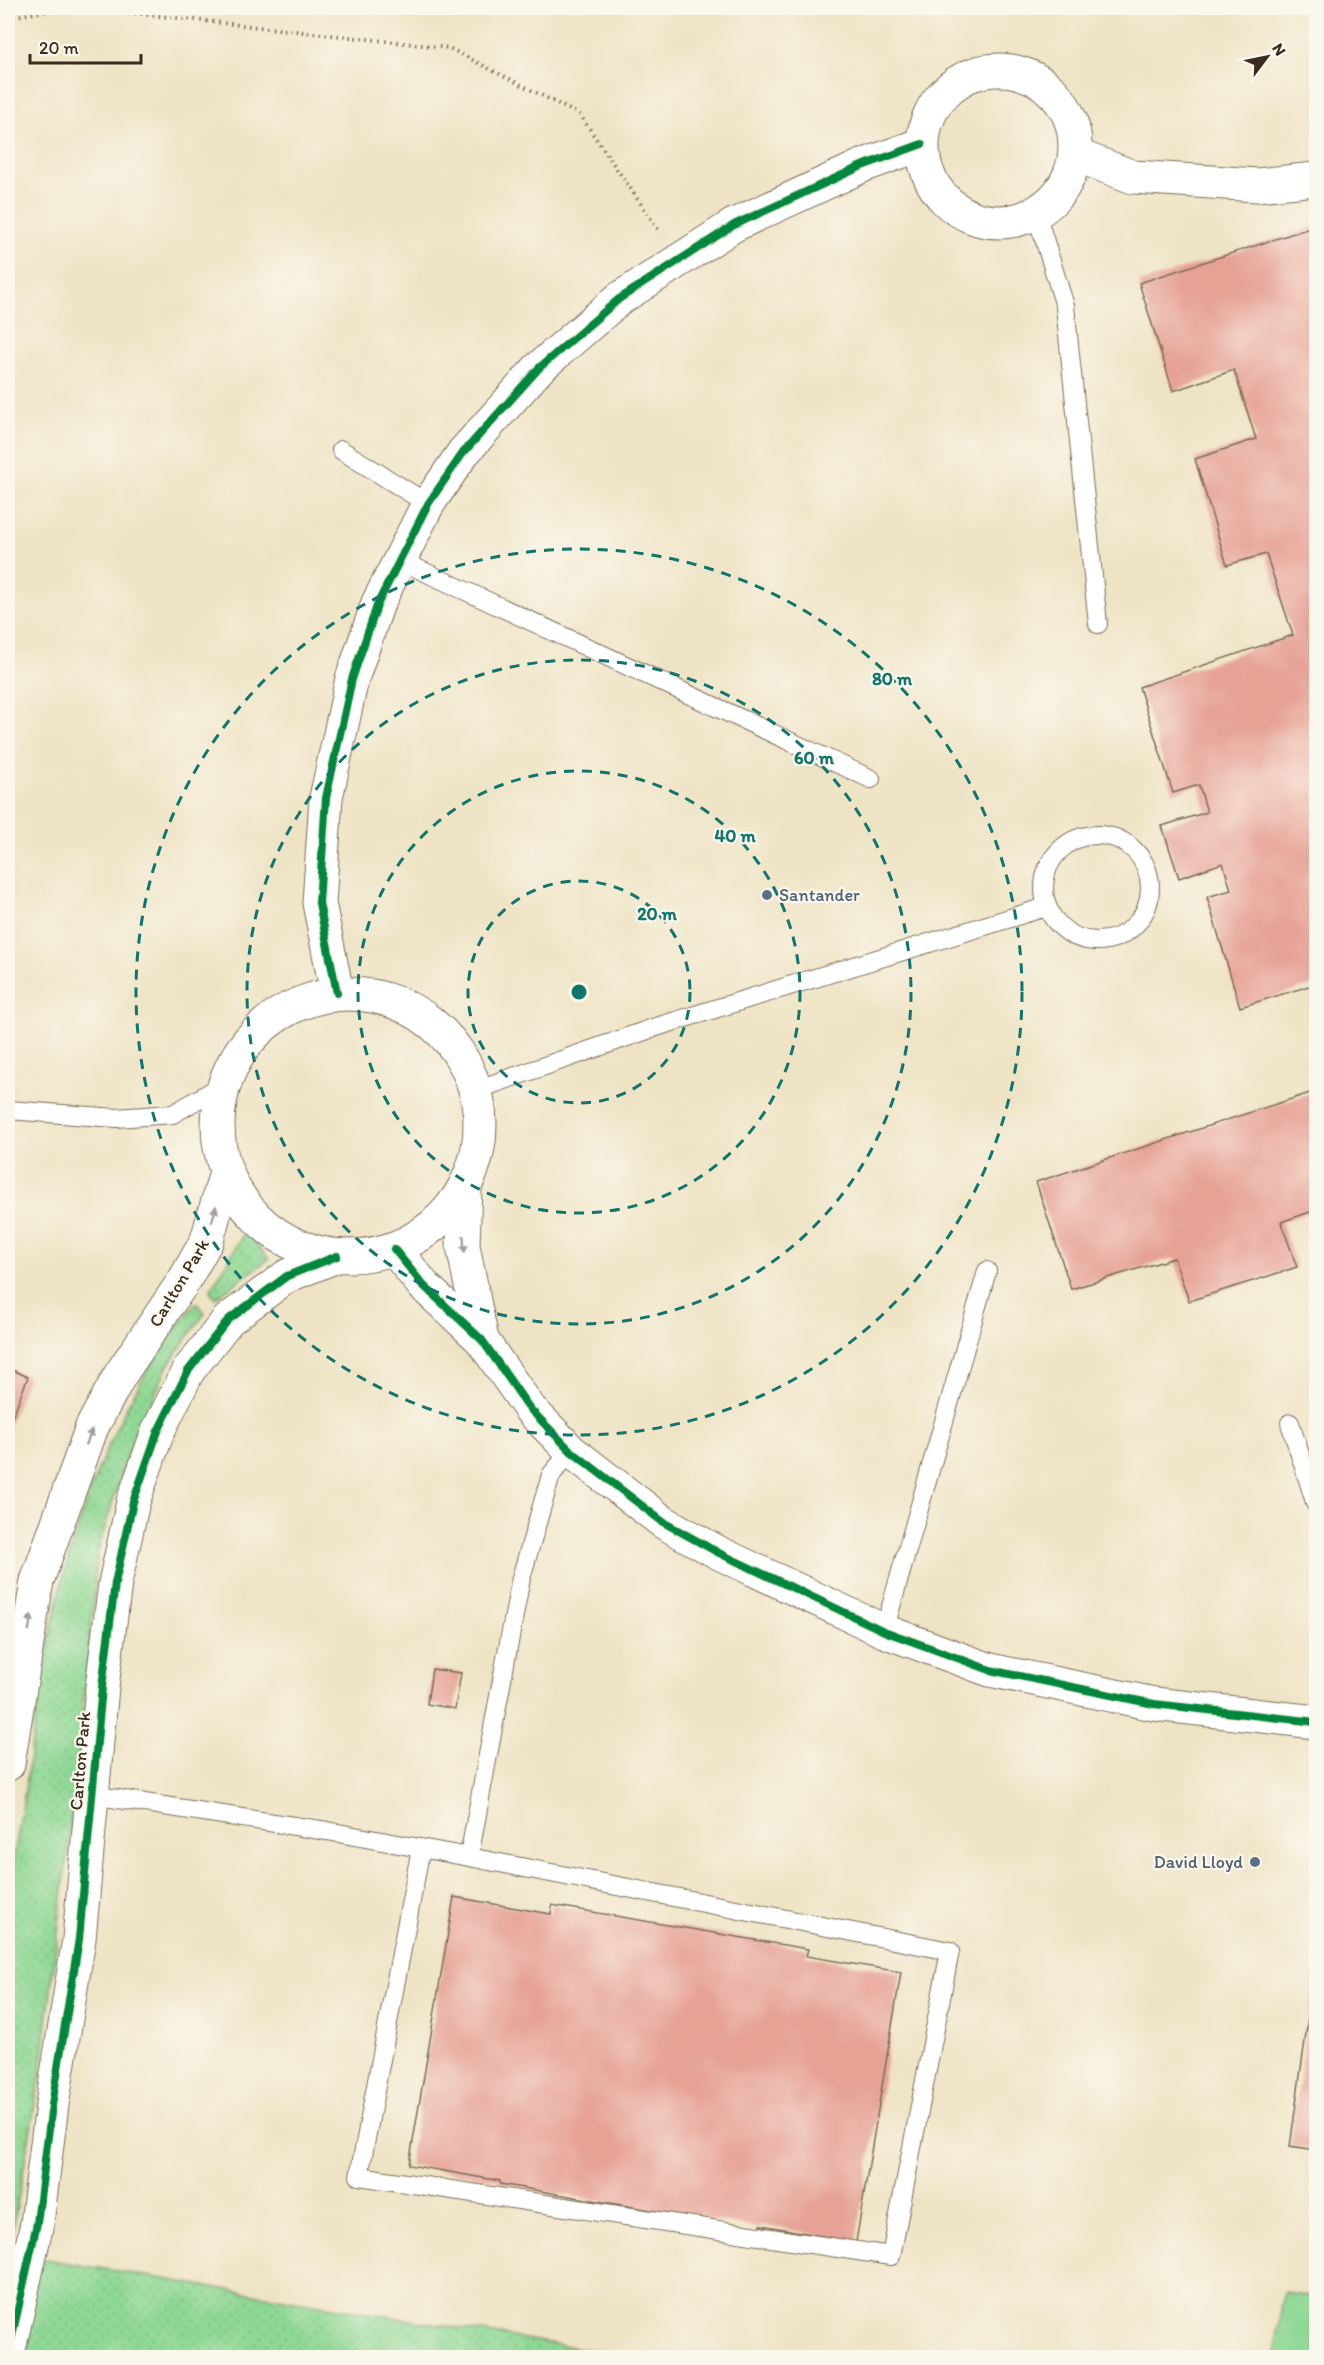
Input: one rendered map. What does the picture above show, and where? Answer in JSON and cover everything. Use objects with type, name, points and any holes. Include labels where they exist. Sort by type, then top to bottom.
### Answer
[{"type":"street","points":[[1005,69],[1029,75],[1050,88],[1066,107],[1075,131],[1076,155],[1065,185],[1055,198],[1036,213],[1015,221],[992,222],[970,217],[950,205],[935,188],[925,167],[922,144],[927,119],[939,98],[951,86],[980,71],[1005,69]]},
{"type":"street","points":[[337,993],[319,903],[326,798],[352,679],[378,603],[428,504],[464,453],[539,368],[619,299],[734,225],[862,166],[922,144]]},
{"type":"street","points":[[1076,155],[1133,177],[1257,185],[1317,179]]},
{"type":"street","points":[[465,1186],[439,1220],[422,1234],[394,1249],[366,1256],[337,1256],[302,1248],[270,1230],[244,1204],[226,1172],[217,1129],[222,1085],[240,1050],[266,1022],[299,1002],[337,993],[382,997],[424,1016],[456,1049],[476,1090],[480,1123],[478,1144],[465,1186],[463,1246],[482,1340]]},
{"type":"street","name":"Carlton Park","points":[[8,1764],[16,1661],[37,1581],[92,1427],[120,1375],[186,1279],[207,1240],[226,1172]]},
{"type":"street","points":[[394,1249],[424,1286],[482,1340],[530,1409],[571,1451],[663,1522],[718,1553],[884,1631],[990,1670],[1154,1704],[1317,1722]]},
{"type":"street","name":"Carlton Park","points":[[8,2354],[37,2223],[52,2105],[79,1939],[92,1795],[116,1583],[133,1502],[158,1431],[188,1371],[228,1320],[287,1276],[337,1256]]},
{"type":"lane","points":[[1036,213],[1065,306],[1098,624]]},
{"type":"lane","points":[[341,450],[428,504]]},
{"type":"lane","points":[[399,560],[871,779]]},
{"type":"lane","points":[[1096,835],[1121,841],[1140,857],[1148,872],[1151,890],[1147,908],[1137,924],[1123,936],[1105,942],[1087,941],[1063,928],[1046,907],[1043,890],[1046,873],[1053,858],[1065,846],[1080,838],[1096,835]]},
{"type":"lane","points":[[476,1090],[656,1027],[1046,907]]},
{"type":"lane","points":[[8,1110],[116,1118],[173,1114],[222,1085]]},
{"type":"lane","points":[[884,1631],[987,1271]]},
{"type":"lane","points":[[1290,1423],[1317,1504]]},
{"type":"lane","points":[[469,1857],[521,1578],[551,1475],[571,1451]]},
{"type":"lane","points":[[92,1795],[421,1848],[950,1951],[891,2256],[359,2176],[421,1848]]},
{"type":"path","points":[[8,17],[68,8]]},
{"type":"path","points":[[87,8],[449,48],[580,115],[678,260]]},
{"type":"green space","points":[[245,1231],[269,1259],[215,1298],[210,1292]]},
{"type":"green space","points":[[196,1303],[205,1313],[168,1365],[126,1458],[98,1550],[78,1766],[41,2071],[8,2256],[7,1955],[9,1896],[46,1655],[77,1530],[98,1470],[125,1411],[157,1356]]},
{"type":"green space","points":[[38,2258],[632,2357],[18,2358]]},
{"type":"green space","points":[[1284,2292],[1316,2297],[1316,2357],[1274,2357]]},
{"type":"building","points":[[1316,226],[1316,984],[1240,1007],[1207,897],[1231,890],[1223,863],[1179,878],[1162,826],[1207,812],[1199,785],[1173,793],[1139,687],[1293,635],[1266,554],[1227,565],[1195,459],[1256,439],[1234,370],[1173,391],[1139,283]]},
{"type":"building","points":[[1316,1091],[1316,1210],[1281,1222],[1297,1267],[1189,1301],[1174,1258],[1071,1289],[1036,1182]]},
{"type":"building","points":[[8,1368],[28,1377],[8,1428]]},
{"type":"building","points":[[432,1669],[461,1673],[455,1709],[427,1704]]},
{"type":"building","points":[[454,1897],[551,1914],[552,1905],[808,1949],[806,1956],[901,1972],[856,2242],[761,2225],[761,2229],[500,2184],[500,2181],[409,2165]]},
{"type":"building","points":[[1316,1970],[1316,2150],[1290,2146]]},
{"type":"cycle path","points":[[337,993],[319,903],[326,798],[352,679],[378,603],[428,504],[463,453],[539,368],[619,299],[734,225],[862,166],[922,144]]},
{"type":"cycle path","points":[[394,1249],[424,1286],[482,1340],[530,1409],[571,1451],[663,1522],[719,1553],[884,1631],[990,1670],[1154,1704],[1316,1722]]},
{"type":"cycle path","points":[[8,2354],[37,2223],[52,2105],[79,1939],[102,1687],[115,1583],[133,1502],[158,1431],[188,1371],[228,1320],[287,1276],[337,1256]]},
{"type":"place","name":"Santander","points":[[767,895]]},
{"type":"place","name":"David Lloyd","points":[[1255,1862]]}]
